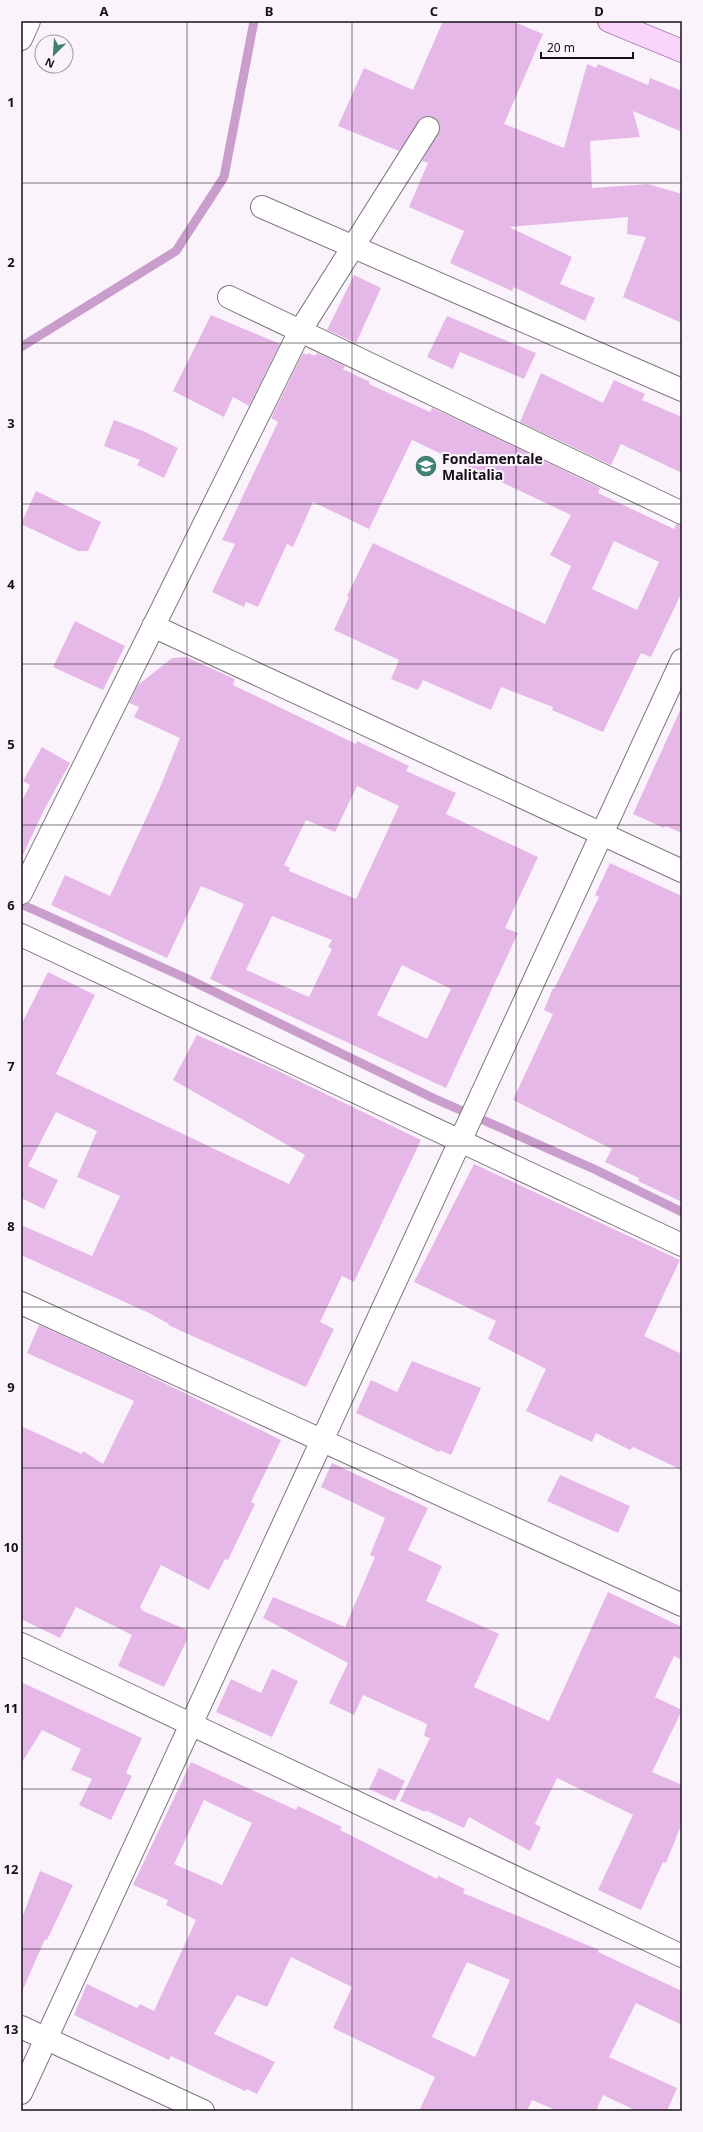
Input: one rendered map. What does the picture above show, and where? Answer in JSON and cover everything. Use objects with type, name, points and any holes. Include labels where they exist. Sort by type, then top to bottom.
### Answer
[{"type":"main road","points":[[609,21],[682,51]]},
{"type":"street","points":[[21,39],[29,21]]},
{"type":"street","points":[[21,893],[300,331],[352,246],[428,128]]},
{"type":"street","points":[[262,207],[682,390]]},
{"type":"street","points":[[229,297],[682,513]]},
{"type":"street","points":[[153,626],[682,871]]},
{"type":"street","points":[[21,2093],[682,660]]},
{"type":"street","points":[[21,935],[682,1245]]},
{"type":"street","points":[[21,1303],[682,1605]]},
{"type":"street","points":[[21,1644],[682,1956]]},
{"type":"street","points":[[21,2027],[203,2111]]},
{"type":"building","points":[[443,21],[512,21],[543,34],[504,124],[564,148],[587,64],[596,68],[598,64],[648,85],[650,78],[682,91],[682,132],[633,111],[640,137],[590,141],[592,188],[648,184],[682,194],[682,323],[623,297],[646,237],[627,234],[628,217],[509,227],[572,257],[560,284],[595,298],[585,321],[514,287],[512,291],[450,263],[464,231],[409,207],[428,163],[422,161],[440,129],[439,123],[435,118],[428,116],[422,117],[399,151],[338,126],[364,68],[413,90]]},
{"type":"building","points":[[354,275],[381,288],[356,343],[327,330]]},
{"type":"building","points":[[211,315],[280,344],[249,406],[233,397],[224,417],[173,391]]},
{"type":"building","points":[[447,316],[536,353],[524,379],[460,352],[453,369],[427,357]]},
{"type":"building","points":[[303,353],[307,355],[308,353],[315,356],[317,353],[345,366],[343,369],[370,382],[369,384],[430,412],[432,408],[482,431],[600,488],[598,493],[674,529],[676,524],[682,525],[682,592],[651,657],[641,653],[603,732],[552,710],[553,707],[501,687],[491,710],[423,680],[418,690],[391,679],[399,660],[334,630],[349,597],[347,596],[373,543],[545,624],[571,566],[550,555],[571,515],[412,440],[369,529],[313,502],[293,547],[287,544],[258,607],[246,602],[244,607],[212,592],[235,544],[222,540],[278,422],[271,418]],"holes":[[[614,541],[659,562],[637,610],[592,589]]]},
{"type":"building","points":[[541,373],[603,403],[614,380],[645,394],[642,400],[682,417],[682,473],[621,444],[611,465],[520,422]]},
{"type":"building","points":[[114,420],[143,431],[178,448],[164,478],[137,465],[140,460],[104,446]]},
{"type":"building","points":[[36,491],[101,522],[88,551],[78,551],[21,524]]},
{"type":"building","points":[[75,621],[125,646],[103,690],[53,667]]},
{"type":"building","points":[[186,657],[235,679],[233,685],[356,744],[357,741],[409,766],[406,771],[456,793],[446,814],[538,857],[505,928],[518,933],[446,1088],[210,979],[244,904],[201,886],[167,958],[51,905],[65,875],[110,896],[159,790],[180,738],[134,717],[139,707],[129,703],[138,685],[172,658]],"holes":[[[357,786],[399,806],[356,899],[289,871],[290,868],[284,865],[306,820],[335,832]],[[272,916],[332,940],[328,947],[332,949],[309,997],[246,970]],[[402,965],[451,989],[427,1039],[377,1015]]]},
{"type":"building","points":[[682,706],[682,833],[665,826],[664,828],[633,814]]},
{"type":"building","points":[[42,747],[70,763],[44,810],[21,859],[21,803],[30,785],[23,781]]},
{"type":"building","points":[[610,863],[682,896],[682,1202],[638,1181],[639,1178],[605,1162],[612,1149],[513,1100],[553,1014],[544,1010],[553,988],[554,989],[599,897],[595,895]]},
{"type":"building","points":[[48,972],[95,995],[56,1074],[289,1184],[305,1155],[173,1080],[197,1035],[272,1068],[421,1140],[354,1282],[342,1276],[320,1322],[334,1329],[306,1387],[168,1325],[169,1324],[151,1314],[21,1255],[21,1225],[92,1256],[120,1196],[77,1177],[97,1131],[56,1112],[28,1166],[58,1180],[44,1209],[21,1198],[21,1025]]},
{"type":"building","points":[[474,1164],[680,1260],[644,1336],[682,1354],[682,1470],[633,1447],[630,1450],[596,1433],[592,1442],[526,1411],[546,1369],[488,1339],[496,1321],[414,1282]]},
{"type":"building","points":[[39,1325],[131,1367],[281,1440],[251,1502],[255,1504],[228,1560],[225,1559],[209,1590],[161,1565],[140,1607],[143,1611],[187,1630],[187,1640],[164,1687],[118,1666],[132,1635],[76,1607],[60,1638],[21,1619],[21,1426],[82,1454],[83,1451],[103,1464],[134,1401],[27,1353]]},
{"type":"building","points":[[412,1361],[481,1388],[451,1455],[440,1450],[439,1452],[356,1413],[371,1380],[397,1392]]},
{"type":"building","points":[[332,1463],[428,1508],[408,1550],[442,1566],[426,1601],[499,1634],[474,1687],[549,1721],[608,1592],[682,1627],[682,1660],[674,1656],[655,1697],[682,1710],[652,1772],[682,1785],[682,1823],[666,1863],[663,1862],[641,1910],[598,1890],[633,1815],[557,1778],[535,1824],[541,1827],[530,1851],[469,1817],[464,1828],[425,1810],[425,1812],[400,1801],[430,1738],[424,1736],[427,1724],[363,1695],[354,1715],[329,1703],[348,1663],[263,1618],[273,1597],[345,1627],[375,1557],[370,1555],[385,1518],[321,1487]]},
{"type":"building","points":[[560,1475],[630,1506],[618,1533],[547,1501]]},
{"type":"building","points":[[272,1669],[298,1681],[272,1737],[216,1712],[231,1679],[261,1693]]},
{"type":"building","points":[[21,1682],[142,1738],[126,1773],[132,1776],[111,1820],[79,1805],[92,1779],[71,1770],[81,1749],[42,1730],[21,1764]]},
{"type":"building","points":[[191,1762],[296,1810],[298,1806],[342,1827],[340,1830],[437,1879],[438,1876],[465,1889],[463,1893],[599,1950],[598,1952],[682,1991],[682,2025],[636,2003],[609,2057],[677,2088],[667,2111],[637,2111],[603,2095],[596,2111],[558,2111],[532,2100],[527,2111],[419,2111],[435,2077],[333,2028],[352,1987],[291,1957],[267,2007],[237,1995],[214,2034],[275,2062],[257,2094],[247,2089],[245,2091],[171,2056],[169,2060],[74,2015],[87,1984],[137,2008],[140,2004],[154,2011],[196,1920],[166,1905],[168,1900],[133,1885]],"holes":[[[204,1800],[252,1823],[222,1885],[174,1864]],[[467,1962],[510,1980],[475,2057],[432,2037]]]},
{"type":"building","points":[[379,1768],[405,1781],[395,1801],[369,1789]]},
{"type":"building","points":[[40,1871],[73,1885],[47,1940],[45,1939],[21,1994],[21,1920]]},
{"type":"waterway","points":[[21,347],[176,251],[224,177],[254,21]]},
{"type":"waterway","points":[[21,904],[188,979],[433,1098],[594,1169],[682,1212]]},
{"type":"place","name":"Fondamentale Malitalia","points":[[426,466]]}]
